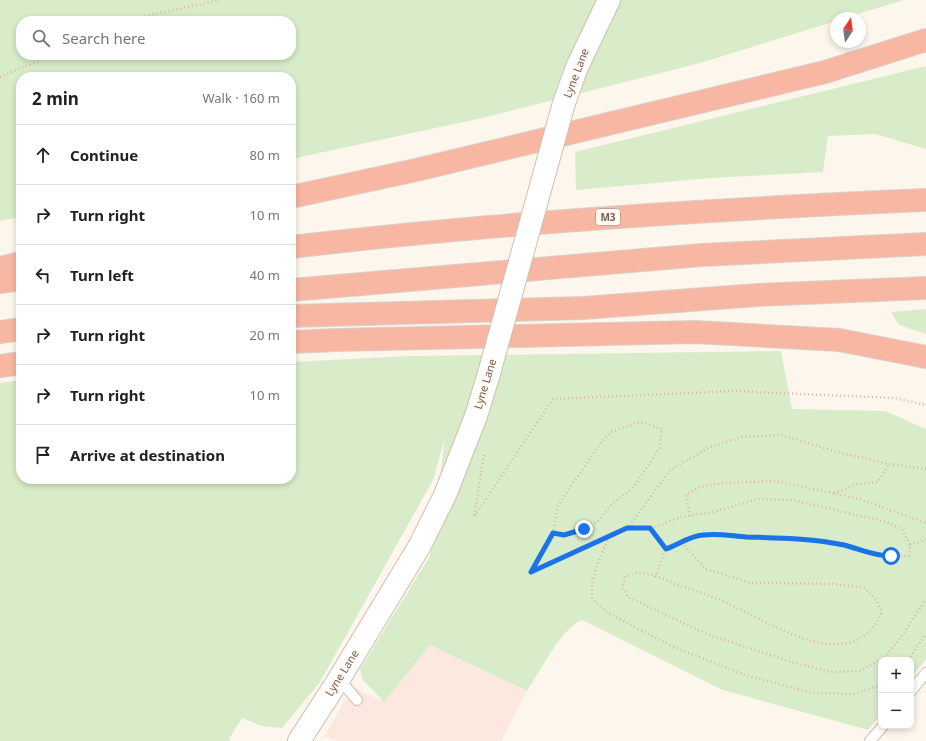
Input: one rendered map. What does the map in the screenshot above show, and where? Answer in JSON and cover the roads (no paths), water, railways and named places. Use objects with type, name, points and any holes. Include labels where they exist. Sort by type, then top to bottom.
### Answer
[{"type":"highway","points":[[296,196],[446,163],[818,74],[926,40]]},
{"type":"highway","name":"M3","points":[[296,246],[490,226],[618,216],[926,200]]},
{"type":"highway","points":[[296,290],[702,255],[926,244]]},
{"type":"highway","points":[[0,268],[16,263]]},
{"type":"highway","points":[[0,282],[16,280]]},
{"type":"highway","points":[[296,316],[582,308],[758,295],[926,288]]},
{"type":"highway","points":[[0,332],[16,330]]},
{"type":"highway","points":[[296,342],[695,332],[839,340],[926,357]]},
{"type":"highway","points":[[0,366],[16,364]]},
{"type":"street","name":"Lyne Lane","points":[[299,741],[339,679],[418,548],[445,495],[476,416],[488,377],[564,103],[577,67],[608,0]]},
{"type":"lane","points":[[914,687],[926,673]]},
{"type":"lane","points":[[339,679],[357,700]]},
{"type":"lane","points":[[870,741],[880,729]]}]
